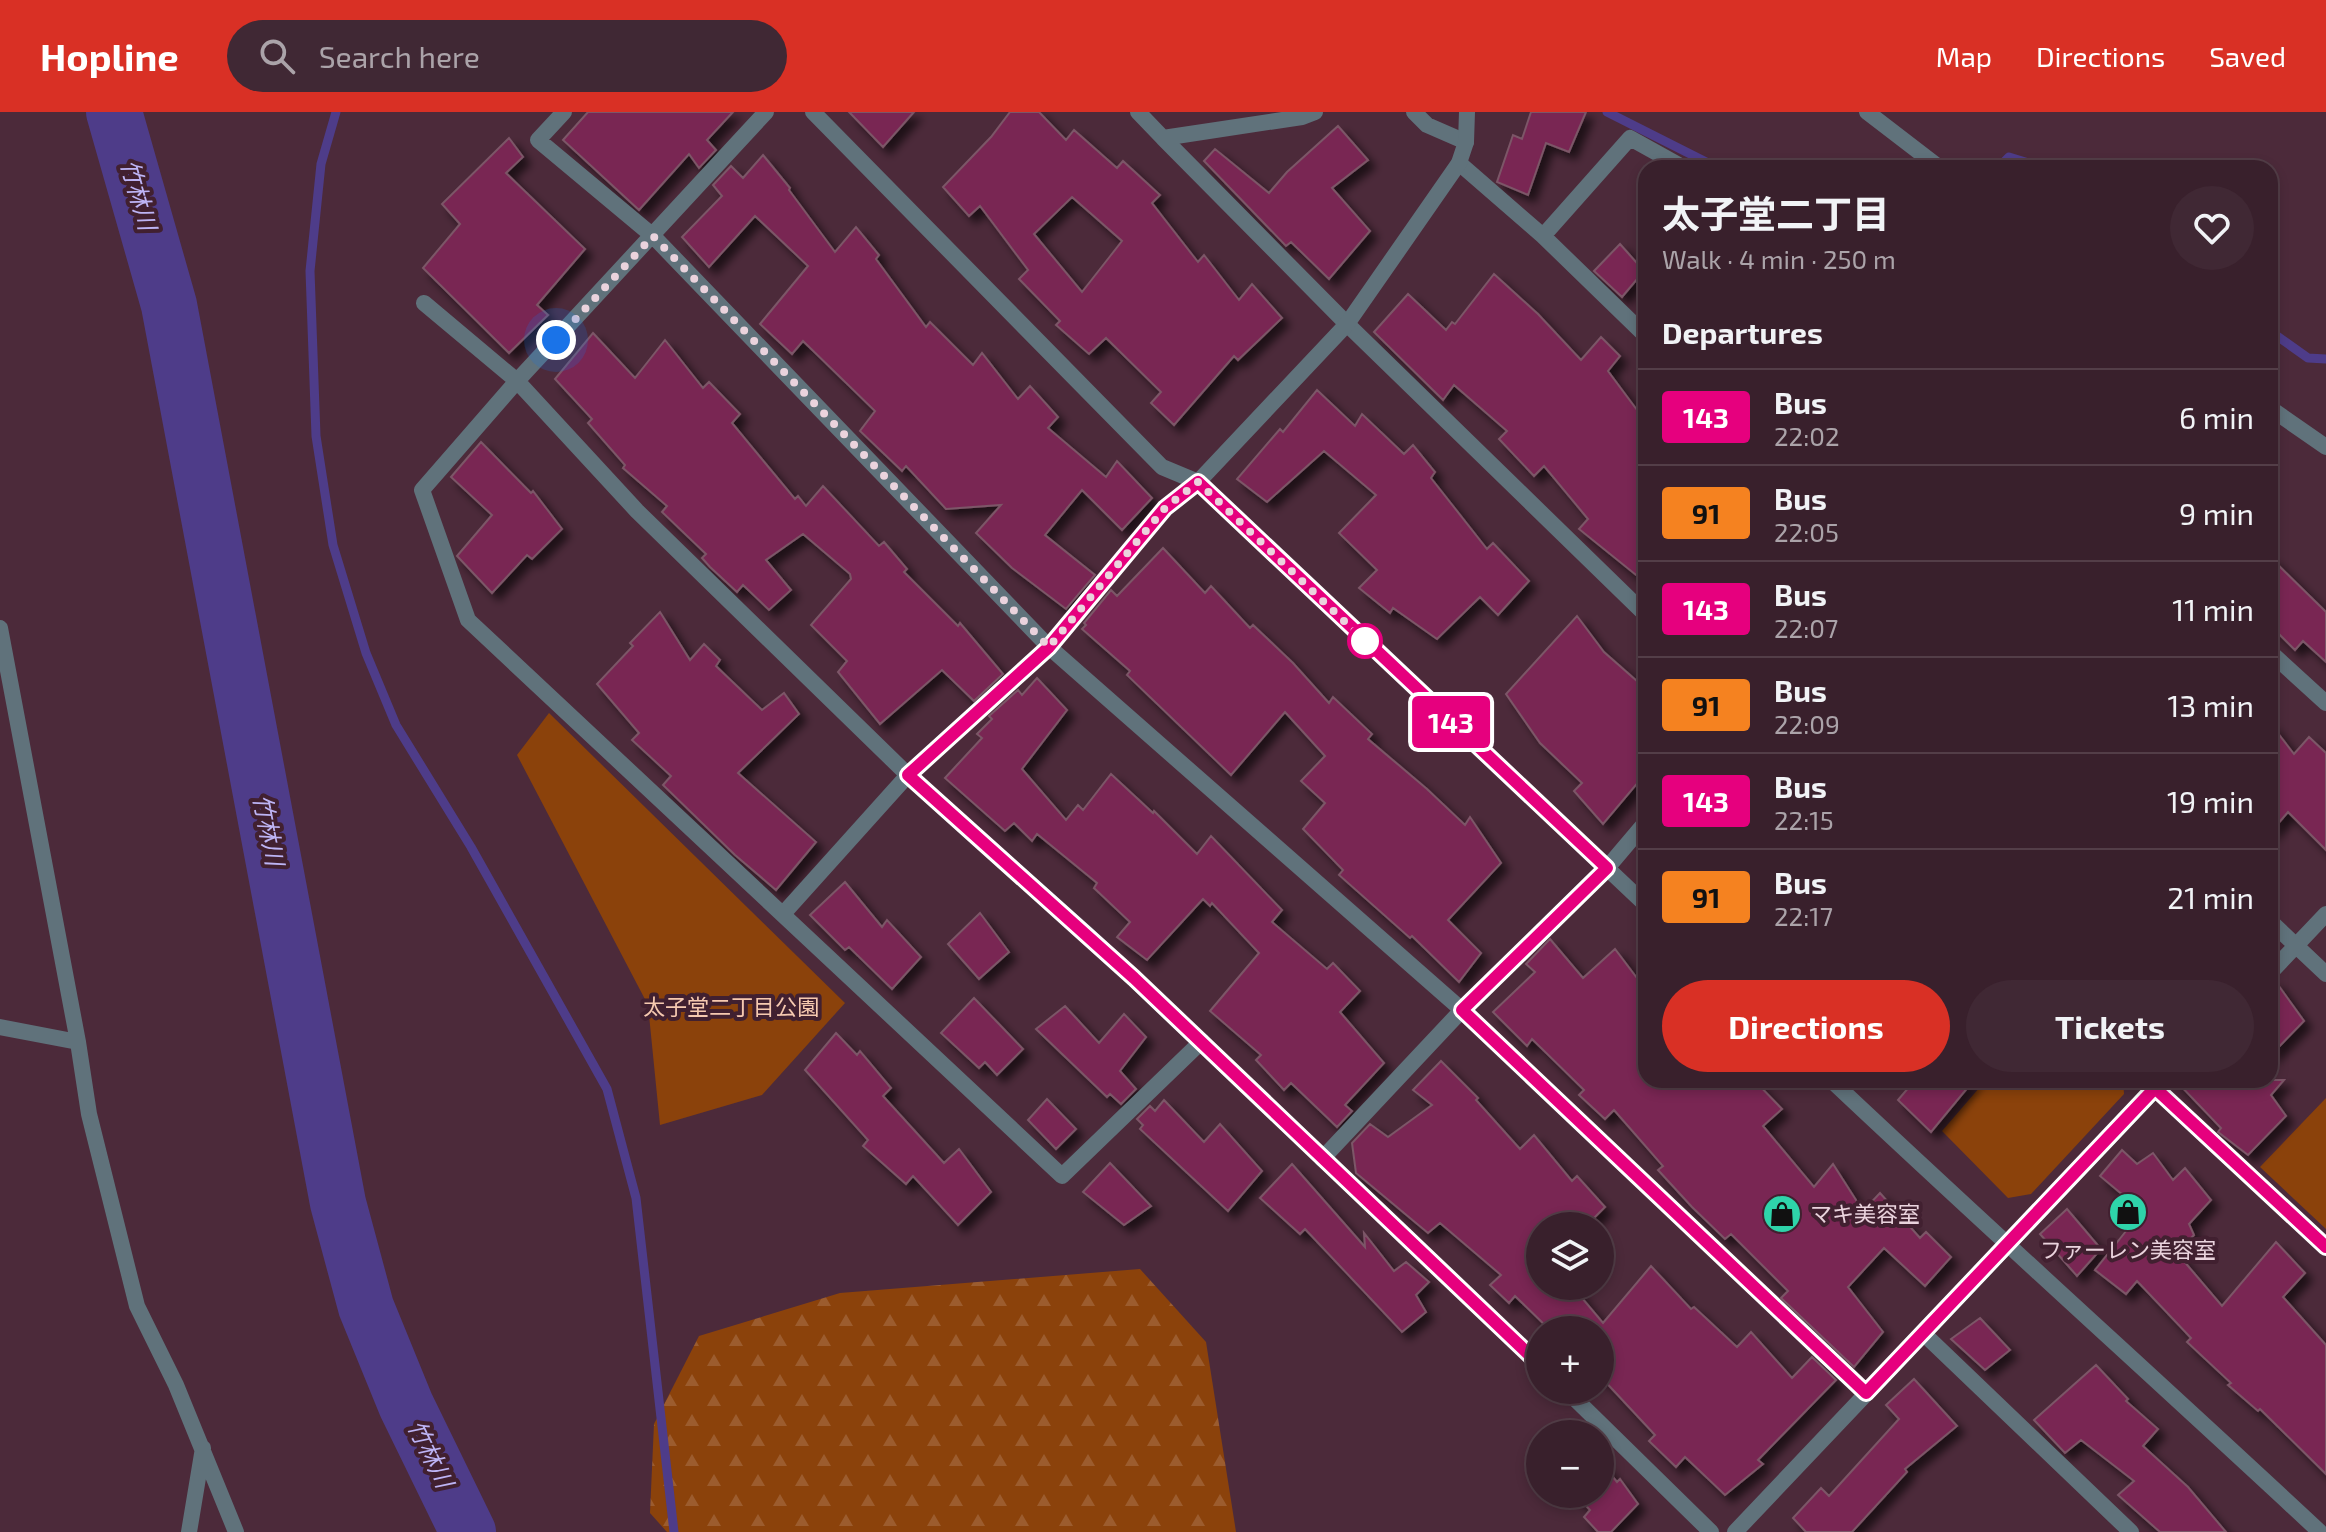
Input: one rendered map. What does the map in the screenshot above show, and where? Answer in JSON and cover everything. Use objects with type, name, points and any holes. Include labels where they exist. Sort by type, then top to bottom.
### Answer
[{"type":"street","points":[[564,112],[538,140],[653,236],[1049,647],[1462,1010],[1866,1393]]},
{"type":"street","points":[[766,112],[517,381],[422,490],[468,620],[1062,1176],[1202,1041]]},
{"type":"street","points":[[813,112],[1162,467],[1198,482],[1638,897]]},
{"type":"street","points":[[1138,112],[1347,324],[1638,607]]},
{"type":"street","points":[[1163,138],[1302,117],[1315,112]]},
{"type":"street","points":[[1414,112],[1427,125],[1466,142]]},
{"type":"street","points":[[783,914],[908,775],[1049,647],[1165,508],[1198,482],[1347,324],[1459,163],[1466,142],[1467,112]]},
{"type":"street","points":[[1867,112],[1930,160]]},
{"type":"street","points":[[1543,236],[1630,138],[1670,160]]},
{"type":"street","points":[[1459,163],[1543,236],[1638,328]]},
{"type":"street","points":[[424,303],[517,381],[637,511],[908,775],[1202,1041],[1526,1352]]},
{"type":"street","points":[[2278,414],[2326,447]]},
{"type":"street","points":[[0,628],[89,1114],[137,1306],[203,1446],[236,1532]]},
{"type":"street","points":[[2278,659],[2326,703]]},
{"type":"street","points":[[1322,1159],[1462,1010],[1607,868],[1638,831]]},
{"type":"street","points":[[2278,965],[2326,914]]},
{"type":"street","points":[[2278,928],[2326,974]]},
{"type":"street","points":[[0,1027],[78,1042]]},
{"type":"street","points":[[1839,1088],[2320,1532]]},
{"type":"street","points":[[1735,1532],[2150,1088]]},
{"type":"street","points":[[2160,1088],[2326,1247]]},
{"type":"street","points":[[1923,1333],[2131,1532]]},
{"type":"street","points":[[1580,1404],[1711,1532]]},
{"type":"street","points":[[189,1532],[203,1446]]},
{"type":"green space","name":"太子堂二丁目公園","points":[[549,713],[845,1003],[762,1095],[660,1125],[648,1005],[517,755]]},
{"type":"green space","points":[[1979,1088],[2124,1088],[2124,1094],[2031,1194],[2008,1198],[1942,1131]]},
{"type":"green space","points":[[2326,1098],[2326,1229],[2260,1167]]},
{"type":"green space","points":[[1140,1269],[1206,1342],[1236,1532],[667,1532],[650,1513],[654,1424],[699,1336],[840,1293]]},
{"type":"building","points":[[588,112],[733,112],[707,140],[716,150],[699,168],[689,154],[639,210],[563,140]]},
{"type":"building","points":[[849,112],[914,112],[883,147]]},
{"type":"building","points":[[1010,112],[1039,112],[1066,140],[1074,130],[1117,168],[1123,161],[1160,195],[1152,203],[1198,262],[1204,255],[1239,300],[1252,284],[1282,318],[1238,360],[1234,356],[1174,425],[1151,403],[1161,392],[1106,338],[1089,354],[1056,325],[1060,321],[1019,279],[1028,270],[980,206],[969,216],[943,187],[991,137]],"holes":[[[1072,197],[1122,241],[1082,292],[1034,234]]]},
{"type":"building","points":[[1531,112],[1586,112],[1569,152],[1546,143],[1528,195],[1497,182],[1513,135],[1522,139]]},
{"type":"building","points":[[1338,126],[1368,160],[1332,188],[1370,231],[1329,279],[1291,242],[1286,246],[1204,161],[1215,149],[1269,193],[1287,172]]},
{"type":"building","points":[[509,138],[523,157],[506,173],[585,249],[537,305],[548,315],[509,353],[423,268],[460,224],[442,204]]},
{"type":"building","points":[[763,155],[835,252],[856,227],[879,255],[876,259],[926,327],[930,322],[973,365],[982,353],[1018,399],[1030,386],[1058,417],[1048,428],[1106,477],[1117,461],[1152,498],[1122,530],[1082,490],[1045,535],[1095,575],[1066,609],[1012,568],[976,533],[1001,505],[946,509],[906,466],[902,471],[860,431],[875,411],[803,341],[792,354],[760,324],[808,266],[755,216],[709,267],[682,237],[722,196],[713,185],[731,166],[743,178]]},
{"type":"building","points":[[1620,244],[1638,264],[1638,278],[1622,297],[1594,271]]},
{"type":"building","points":[[1494,274],[1538,314],[1581,360],[1601,337],[1620,356],[1608,371],[1638,411],[1638,577],[1579,529],[1588,519],[1544,466],[1534,476],[1499,439],[1507,431],[1454,385],[1443,400],[1374,332],[1408,294],[1446,330],[1452,322],[1455,324]]},
{"type":"building","points":[[593,333],[635,378],[665,340],[703,388],[709,382],[740,414],[732,423],[795,499],[798,496],[806,506],[823,486],[879,546],[884,542],[907,569],[904,572],[958,626],[960,623],[1003,674],[974,701],[942,670],[880,724],[838,672],[847,661],[811,625],[851,579],[850,574],[803,534],[766,560],[791,590],[769,610],[743,585],[737,592],[710,567],[702,558],[706,554],[662,512],[667,506],[623,468],[625,465],[588,423],[592,419],[555,379]]},
{"type":"building","points":[[1317,390],[1355,426],[1362,414],[1404,454],[1413,445],[1435,472],[1431,478],[1487,549],[1493,543],[1529,581],[1498,615],[1480,597],[1437,639],[1393,608],[1390,613],[1359,588],[1377,570],[1339,533],[1376,495],[1324,451],[1267,502],[1237,479],[1280,429],[1283,432]]},
{"type":"building","points":[[481,442],[531,493],[533,491],[562,529],[532,559],[527,555],[492,593],[457,556],[492,515],[451,477]]},
{"type":"building","points":[[1163,548],[1205,593],[1211,586],[1250,628],[1253,625],[1329,703],[1333,697],[1372,734],[1368,739],[1465,825],[1470,817],[1501,863],[1448,920],[1481,953],[1459,982],[1412,936],[1410,938],[1339,875],[1343,870],[1303,829],[1325,803],[1301,781],[1325,756],[1285,712],[1231,775],[1127,675],[1130,671],[1082,629],[1111,590],[1117,596]]},
{"type":"building","points":[[2278,565],[2326,612],[2326,662],[2303,641],[2295,650],[2278,633]]},
{"type":"building","points":[[660,612],[690,660],[704,644],[720,660],[716,666],[762,710],[784,693],[799,714],[738,773],[816,842],[776,890],[663,785],[671,776],[632,740],[639,733],[597,684]]},
{"type":"building","points":[[1577,616],[1604,652],[1638,682],[1638,782],[1603,824],[1574,791],[1582,783],[1540,743],[1506,694]]},
{"type":"building","points":[[1037,678],[1067,710],[1022,769],[1066,820],[1078,805],[1083,810],[1111,774],[1197,854],[1211,836],[1282,910],[1272,922],[1327,969],[1333,963],[1360,991],[1340,1012],[1384,1063],[1345,1105],[1352,1111],[1337,1127],[1291,1083],[1284,1090],[1256,1060],[1261,1055],[1210,1011],[1259,953],[1212,903],[1210,906],[1203,899],[1147,960],[1117,937],[1130,922],[1094,888],[1097,883],[1037,834],[1032,841],[1014,823],[1005,831],[945,778],[982,738],[977,734],[992,719],[989,716],[1018,690],[1022,695]]},
{"type":"building","points":[[2278,733],[2294,754],[2309,737],[2326,753],[2326,850],[2288,812],[2278,824]]},
{"type":"building","points":[[845,882],[882,927],[887,920],[921,957],[892,989],[849,947],[845,950],[810,915]]},
{"type":"building","points":[[980,913],[1009,952],[979,979],[948,944]]},
{"type":"building","points":[[1550,939],[1583,978],[1615,949],[1638,979],[1638,1088],[1762,1088],[1782,1109],[1763,1126],[1814,1187],[1833,1164],[1863,1211],[1880,1193],[1920,1238],[1926,1232],[1951,1257],[1925,1286],[1884,1248],[1848,1287],[1883,1332],[1854,1367],[1781,1298],[1788,1291],[1731,1234],[1725,1239],[1692,1207],[1658,1170],[1663,1166],[1614,1110],[1605,1119],[1579,1095],[1584,1090],[1532,1039],[1527,1046],[1493,1012],[1535,972],[1526,964]]},
{"type":"building","points":[[2278,985],[2304,1021],[2278,1048]]},
{"type":"building","points":[[974,998],[1023,1049],[997,1075],[985,1062],[979,1068],[941,1033]]},
{"type":"building","points":[[1065,1006],[1099,1043],[1124,1014],[1146,1037],[1120,1071],[1136,1089],[1121,1104],[1110,1094],[1107,1097],[1036,1029]]},
{"type":"building","points":[[836,1033],[857,1055],[860,1051],[891,1088],[883,1096],[944,1163],[959,1149],[991,1192],[958,1225],[913,1176],[906,1184],[863,1146],[868,1140],[805,1070]]},
{"type":"building","points":[[1441,1061],[1478,1098],[1476,1100],[1520,1149],[1534,1135],[1572,1181],[1577,1176],[1605,1207],[1600,1212],[1526,1212],[1526,1300],[1584,1300],[1597,1316],[1536,1316],[1515,1296],[1509,1303],[1490,1285],[1501,1275],[1440,1223],[1428,1233],[1356,1173],[1352,1143],[1370,1124],[1388,1137],[1432,1105],[1413,1090]]},
{"type":"building","points":[[1908,1088],[1967,1088],[1931,1132],[1898,1100]]},
{"type":"building","points":[[2183,1088],[2277,1088],[2271,1095],[2286,1116],[2248,1155],[2218,1132],[2221,1128]]},
{"type":"building","points":[[1047,1099],[1076,1129],[1056,1149],[1028,1120]]},
{"type":"building","points":[[1164,1100],[1204,1142],[1220,1124],[1262,1171],[1228,1211],[1140,1129],[1143,1125],[1137,1119],[1150,1106],[1155,1111]]},
{"type":"building","points":[[2122,1150],[2137,1164],[2153,1153],[2173,1180],[2185,1168],[2211,1200],[2189,1224],[2194,1235],[2177,1253],[2222,1306],[2276,1242],[2305,1273],[2283,1297],[2326,1345],[2326,1474],[2260,1409],[2258,1411],[2228,1385],[2231,1383],[2187,1342],[2191,1338],[2137,1281],[2126,1294],[2095,1270],[2142,1211],[2100,1176]]},
{"type":"building","points":[[1110,1163],[1151,1206],[1124,1225],[1083,1192]]},
{"type":"building","points":[[1292,1164],[1365,1247],[1364,1233],[1394,1271],[1406,1262],[1429,1282],[1416,1295],[1426,1312],[1402,1332],[1305,1229],[1300,1234],[1260,1198]]},
{"type":"building","points":[[2067,1209],[2101,1249],[2077,1276],[2040,1234]]},
{"type":"building","points":[[1651,1266],[1691,1309],[1694,1307],[1737,1347],[1751,1332],[1792,1378],[1812,1357],[1836,1380],[1758,1460],[1763,1464],[1725,1495],[1685,1457],[1676,1467],[1649,1441],[1655,1435],[1614,1391],[1614,1316],[1609,1316]]},
{"type":"building","points":[[1980,1318],[2010,1350],[1985,1370],[1951,1339]]},
{"type":"building","points":[[2096,1365],[2128,1399],[2126,1401],[2158,1429],[2143,1446],[2188,1487],[2226,1532],[2160,1532],[2118,1495],[2134,1481],[2081,1440],[2065,1453],[2034,1420]]},
{"type":"building","points":[[1914,1379],[1957,1426],[1905,1469],[1907,1472],[1852,1532],[1806,1532],[1793,1518],[1821,1488],[1829,1496],[1899,1419],[1886,1405]]},
{"type":"building","points":[[1614,1478],[1617,1482],[1620,1479],[1638,1504],[1611,1532],[1598,1532],[1584,1517],[1590,1510],[1588,1508],[1614,1508]]},
{"type":"waterway","name":"竹林川","points":[[114,112],[169,305],[338,1203],[366,1307],[406,1405],[468,1532]]},
{"type":"waterway","points":[[336,112],[321,164],[310,271],[316,436],[333,545],[366,653],[396,725],[471,847],[607,1089],[636,1198],[674,1532]]},
{"type":"waterway","points":[[1607,112],[1702,160]]},
{"type":"waterway","points":[[2006,160],[2009,157],[2019,160]]},
{"type":"waterway","points":[[2278,337],[2308,358],[2326,359]]},
{"type":"bus line","name":"143","points":[[1526,1352],[1202,1041],[908,775],[1049,647],[1165,508],[1198,482],[1607,868],[1462,1010],[1866,1393],[2155,1088],[2326,1247]]},
{"type":"place","name":"ファーレン美容室","points":[[2128,1212]]},
{"type":"place","name":"マキ美容室","points":[[1782,1214]]},
{"type":"route","points":[[556,340],[653,236],[1049,647],[1165,508],[1198,482],[1365,641]]}]
